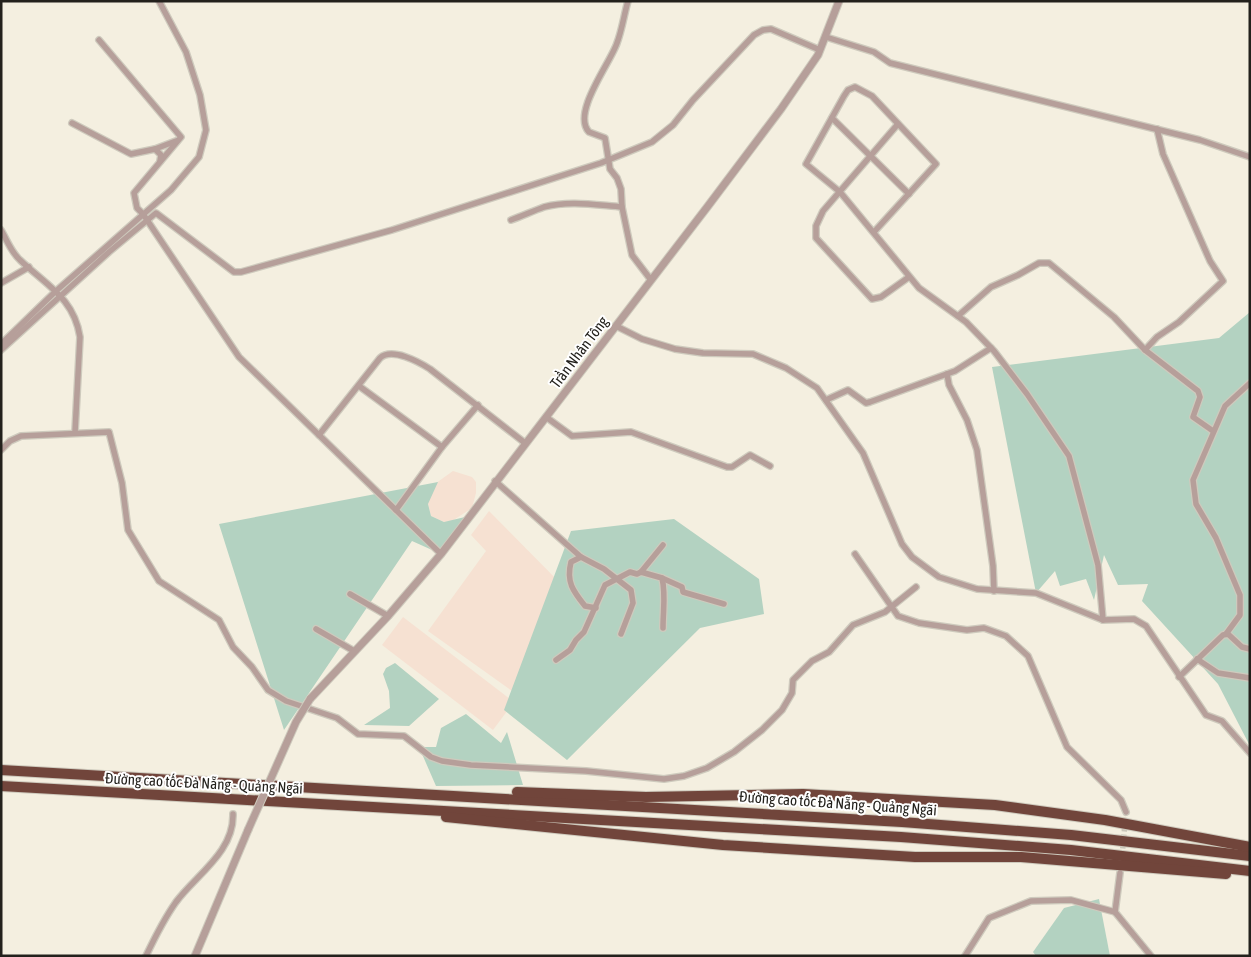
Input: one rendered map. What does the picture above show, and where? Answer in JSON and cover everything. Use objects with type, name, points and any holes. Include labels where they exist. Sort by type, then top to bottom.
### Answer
[{"type":"highway","name":"Đường cao tốc Đà Nẵng - Quảng Ngãi","points":[[1,770],[350,790],[422,791],[902,822],[1072,835],[1250,856]]},
{"type":"highway","name":"Đường cao tốc Đà Nẵng - Quảng Ngãi","points":[[1,786],[307,803],[406,811],[754,828],[1062,849],[1157,858],[1250,872]]},
{"type":"highway","points":[[422,791],[646,797],[803,794],[995,805],[1105,820],[1250,847]]},
{"type":"highway","points":[[429,812],[723,845],[915,857],[1021,857],[1250,876]]},
{"type":"street","points":[[1,344],[171,190],[190,170],[199,157],[206,137],[205,118],[190,64],[159,1]]},
{"type":"street","points":[[628,1],[617,44],[594,88],[585,112],[587,130],[606,138],[610,171],[619,180],[622,207],[632,255],[651,280]]},
{"type":"street","name":"Trần Nhân Tông","points":[[195,956],[296,722],[310,699],[388,616],[441,554],[781,109],[820,50],[839,1]]},
{"type":"street","points":[[1,350],[58,293],[158,213],[234,272],[241,272],[392,230],[608,160],[652,142],[673,126],[693,100],[754,35],[763,30],[771,29],[820,50]]},
{"type":"street","points":[[826,37],[874,52],[890,63],[1200,140],[1250,157]]},
{"type":"street","points":[[99,40],[181,137],[134,193],[137,208],[143,214],[239,357],[441,554]]},
{"type":"street","points":[[874,232],[936,164],[872,96],[855,87],[848,90],[805,162],[840,192],[918,288],[958,316],[991,348],[1028,394],[1069,456],[1098,565],[1103,620]]},
{"type":"street","points":[[832,118],[909,194]]},
{"type":"street","points":[[72,123],[131,154],[155,149],[178,141]]},
{"type":"street","points":[[898,124],[819,217],[816,226],[816,238],[872,299],[881,297],[909,277]]},
{"type":"street","points":[[1145,350],[1147,345],[1179,322],[1223,281],[1210,261],[1163,154],[1156,129]]},
{"type":"street","points":[[155,149],[161,154],[160,161]]},
{"type":"street","points":[[511,220],[545,207],[562,204],[578,203],[622,207]]},
{"type":"street","points":[[1,230],[13,252],[58,293],[77,322],[80,338],[76,432]]},
{"type":"street","points":[[958,316],[991,287],[1018,276],[1039,263],[1046,262],[1114,317],[1145,350],[1198,391],[1200,397],[1193,417],[1213,431]]},
{"type":"street","points":[[1,283],[29,267]]},
{"type":"street","points":[[616,326],[642,340],[675,349],[703,353],[753,354],[802,377],[817,388],[841,426],[862,454],[896,534],[912,557],[939,577],[978,589],[1036,593],[1103,620],[1134,619],[1146,626],[1206,715],[1222,721],[1250,752]]},
{"type":"street","points":[[826,400],[848,390],[866,403],[870,402],[948,374],[991,348]]},
{"type":"street","points":[[319,435],[380,358],[392,354],[414,361],[430,369],[525,443]]},
{"type":"street","points":[[948,374],[949,385],[967,420],[977,450],[993,566],[994,591]]},
{"type":"street","points":[[1179,677],[1226,634],[1238,618],[1242,600],[1216,538],[1196,504],[1193,487],[1194,476],[1202,462],[1213,431],[1225,406],[1250,383]]},
{"type":"street","points":[[359,386],[442,447]]},
{"type":"street","points":[[396,510],[442,447],[478,405]]},
{"type":"street","points":[[546,417],[572,436],[631,432],[727,467],[732,467],[750,455],[770,466]]},
{"type":"street","points":[[1,450],[10,441],[21,436],[109,432],[122,483],[128,530],[152,572],[163,585],[198,604],[220,620],[233,647],[252,667],[268,690],[286,701],[337,718],[358,734],[404,736],[431,757],[442,761],[471,765],[586,771],[664,779],[696,773],[734,752],[762,730],[782,710],[792,693],[793,680],[812,661],[828,652],[853,625],[890,608],[916,587]]},
{"type":"street","points":[[495,481],[581,557],[604,569],[631,590],[633,603],[621,634]]},
{"type":"street","points":[[641,572],[663,545]]},
{"type":"street","points":[[855,554],[890,608],[898,616],[919,623],[967,630],[984,628],[1006,636],[1028,656],[1067,747],[1121,800],[1126,812]]},
{"type":"street","points":[[581,557],[571,562],[568,574],[573,590],[585,606],[596,608]]},
{"type":"street","points":[[556,660],[570,650],[584,632],[605,585],[630,572],[637,574],[641,572],[662,578],[682,587],[683,592],[724,604]]},
{"type":"street","points":[[662,578],[666,594],[663,602],[663,628]]},
{"type":"street","points":[[350,594],[388,616]]},
{"type":"street","points":[[316,629],[354,651]]},
{"type":"street","points":[[1226,634],[1242,647],[1250,649]]},
{"type":"street","points":[[1197,659],[1218,673],[1250,678]]},
{"type":"street","points":[[146,956],[162,924],[176,903],[224,847],[230,834],[233,814]]},
{"type":"street","points":[[1115,912],[1120,873]]},
{"type":"street","points":[[965,956],[989,918],[1031,902],[1071,900],[1115,912],[1151,956]]},
{"type":"shaded area","points":[[453,471],[472,477],[476,482],[476,493],[472,508],[452,521],[444,522],[431,516],[428,504],[432,486]]},
{"type":"shaded area","points":[[489,511],[567,590],[512,691],[428,631],[486,551],[471,535]]},
{"type":"shaded area","points":[[403,617],[514,702],[493,730],[382,645]]},
{"type":"green space","points":[[1250,312],[1250,746],[1218,684],[1142,601],[1148,584],[1118,585],[1104,555],[1094,600],[1086,579],[1060,586],[1055,571],[1036,593],[992,367],[1219,338]]},
{"type":"green space","points":[[438,482],[428,504],[431,516],[444,522],[465,517],[441,554],[412,541],[284,730],[219,524]]},
{"type":"green space","points":[[674,519],[759,579],[764,614],[700,628],[567,760],[504,710],[571,531]]},
{"type":"green space","points":[[395,663],[439,699],[409,726],[364,725],[390,708],[389,691],[383,674],[386,668]]},
{"type":"green space","points":[[466,714],[501,743],[507,732],[523,785],[436,786],[419,747],[436,747],[441,728]]},
{"type":"green space","points":[[1099,899],[1110,956],[1036,956],[1033,952],[1064,908]]},
{"type":"tunnel","points":[[1122,857],[1126,812]]}]
